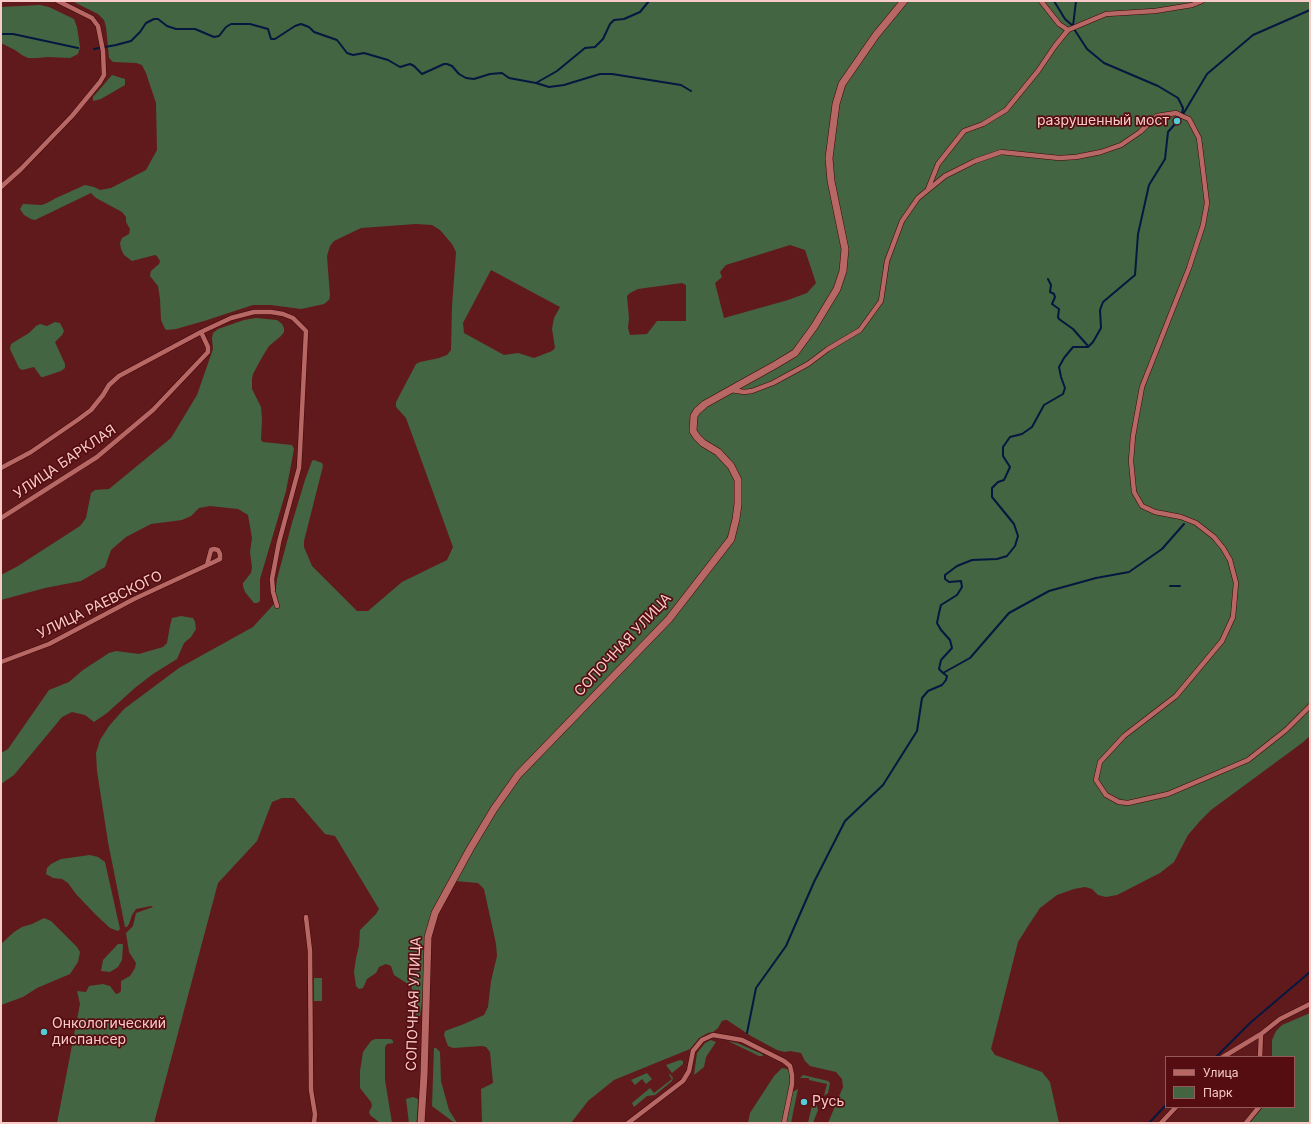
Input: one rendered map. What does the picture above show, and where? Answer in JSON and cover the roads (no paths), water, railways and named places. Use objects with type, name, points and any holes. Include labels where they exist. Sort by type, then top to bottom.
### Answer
[{"type":"main road","name":"СОПОЧНАЯ УЛИЦА","points":[[421,1123],[425,1069],[428,937],[435,913],[494,809],[518,775],[669,619],[730,539],[734,529],[738,504],[738,480],[731,466],[718,452],[697,438],[693,431],[694,416],[696,411],[705,404],[795,353],[814,327],[837,290],[843,271],[845,249],[831,181],[829,158],[836,104],[842,84],[876,35],[904,1]]},
{"type":"street","points":[[1,187],[22,169],[72,116],[104,75],[103,51],[98,26],[92,18],[58,1]]},
{"type":"street","points":[[1041,1],[1059,24],[1068,30]]},
{"type":"street","points":[[927,190],[938,164],[964,131],[983,124],[1006,110],[1038,71],[1068,30],[1106,14],[1155,11],[1192,5],[1202,1]]},
{"type":"street","points":[[731,390],[744,392],[752,391],[773,383],[808,364],[828,349],[860,330],[881,301],[887,261],[902,221],[918,198],[945,176],[975,161],[1001,152],[1059,158],[1096,153],[1121,145],[1140,132],[1157,116],[1176,113],[1189,119],[1199,138],[1207,203],[1203,225],[1189,268],[1142,386],[1133,436],[1131,461],[1134,492],[1142,506],[1154,512],[1196,523],[1214,537],[1223,548],[1230,560],[1236,583],[1232,617],[1222,641],[1176,696],[1124,736],[1100,762],[1096,780],[1106,795],[1119,802],[1128,803],[1168,794],[1248,760],[1286,730],[1310,706]]},
{"type":"street","name":"УЛИЦА БАРКЛАЯ","points":[[1,468],[32,452],[91,410],[103,395],[108,385],[119,376],[201,332],[231,318],[254,312],[271,312],[283,314],[293,318],[306,331],[298,468],[279,542],[272,579],[273,592],[277,606]]},
{"type":"street","name":"УЛИЦА БАРКЛАЯ","points":[[1,518],[97,456],[153,410],[208,352],[208,347],[201,332]]},
{"type":"street","name":"УЛИЦА РАЕВСКОГО","points":[[1,662],[49,644],[134,599],[207,565]]},
{"type":"street","points":[[306,917],[310,951],[311,1090],[315,1114],[314,1123]]},
{"type":"street","points":[[1224,1056],[1261,1034],[1280,1019],[1310,1004]]},
{"type":"street","points":[[1260,1056],[1261,1034]]},
{"type":"street","points":[[628,1123],[683,1081],[689,1071],[693,1051],[702,1040],[714,1035],[742,1040],[784,1061],[790,1066],[792,1084],[784,1123]]},
{"type":"street","points":[[1161,1123],[1175,1108]]},
{"type":"street","points":[[1246,1123],[1258,1108]]},
{"type":"waterway","points":[[94,49],[131,41],[146,23],[154,19],[158,19],[167,26],[176,29],[195,29],[214,37],[219,36],[226,27],[231,24],[250,24],[268,29],[271,39],[275,39],[295,26],[301,24],[309,27],[314,32],[337,40],[347,53],[353,55],[364,53],[388,60],[400,67],[410,64],[422,74],[447,64],[452,66],[459,74],[466,78],[474,79],[490,74],[502,73],[509,78],[536,83],[557,71],[585,48],[595,47],[603,39],[610,24],[614,20],[624,19],[640,12],[649,1]]},
{"type":"waterway","points":[[1054,1],[1065,19],[1073,26]]},
{"type":"waterway","points":[[1073,26],[1076,1]]},
{"type":"waterway","points":[[943,673],[939,669],[941,660],[952,648],[950,640],[937,623],[939,613],[941,605],[957,595],[962,587],[961,581],[949,582],[945,579],[945,575],[957,566],[972,560],[997,559],[1007,556],[1015,546],[1018,536],[1014,524],[992,497],[992,488],[998,482],[1004,480],[1010,467],[1003,456],[1003,447],[1010,437],[1022,434],[1032,427],[1044,405],[1063,394],[1065,388],[1059,367],[1064,358],[1073,347],[1088,347],[1093,342],[1101,328],[1100,310],[1103,302],[1135,275],[1138,234],[1149,185],[1165,159],[1168,132],[1182,116],[1207,74],[1253,35],[1310,10]]},
{"type":"waterway","points":[[1074,29],[1087,49],[1104,63],[1158,86],[1178,98],[1183,108],[1182,114]]},
{"type":"waterway","points":[[1,34],[13,34],[78,48]]},
{"type":"waterway","points":[[536,83],[549,87],[564,85],[600,74],[612,74],[681,85],[691,91]]},
{"type":"waterway","points":[[1048,279],[1051,285],[1050,292],[1054,294],[1055,297],[1052,304],[1059,309],[1059,319],[1073,329],[1088,346]]},
{"type":"waterway","points":[[747,1033],[756,988],[786,946],[814,882],[845,821],[883,785],[917,731],[922,698],[928,691],[942,685],[947,676],[943,673],[970,658],[1009,613],[1049,591],[1096,578],[1129,572],[1162,549],[1184,524]]},
{"type":"waterway","points":[[1170,586],[1180,586]]},
{"type":"waterway","points":[[1217,1056],[1250,1023],[1310,972]]},
{"type":"waterway","points":[[1149,1123],[1165,1106]]},
{"type":"place","name":"разрушенный мост","points":[[1177,121]]},
{"type":"place","name":"Онкологический диспансер","points":[[44,1032]]},
{"type":"place","name":"Русь","points":[[804,1102]]}]
